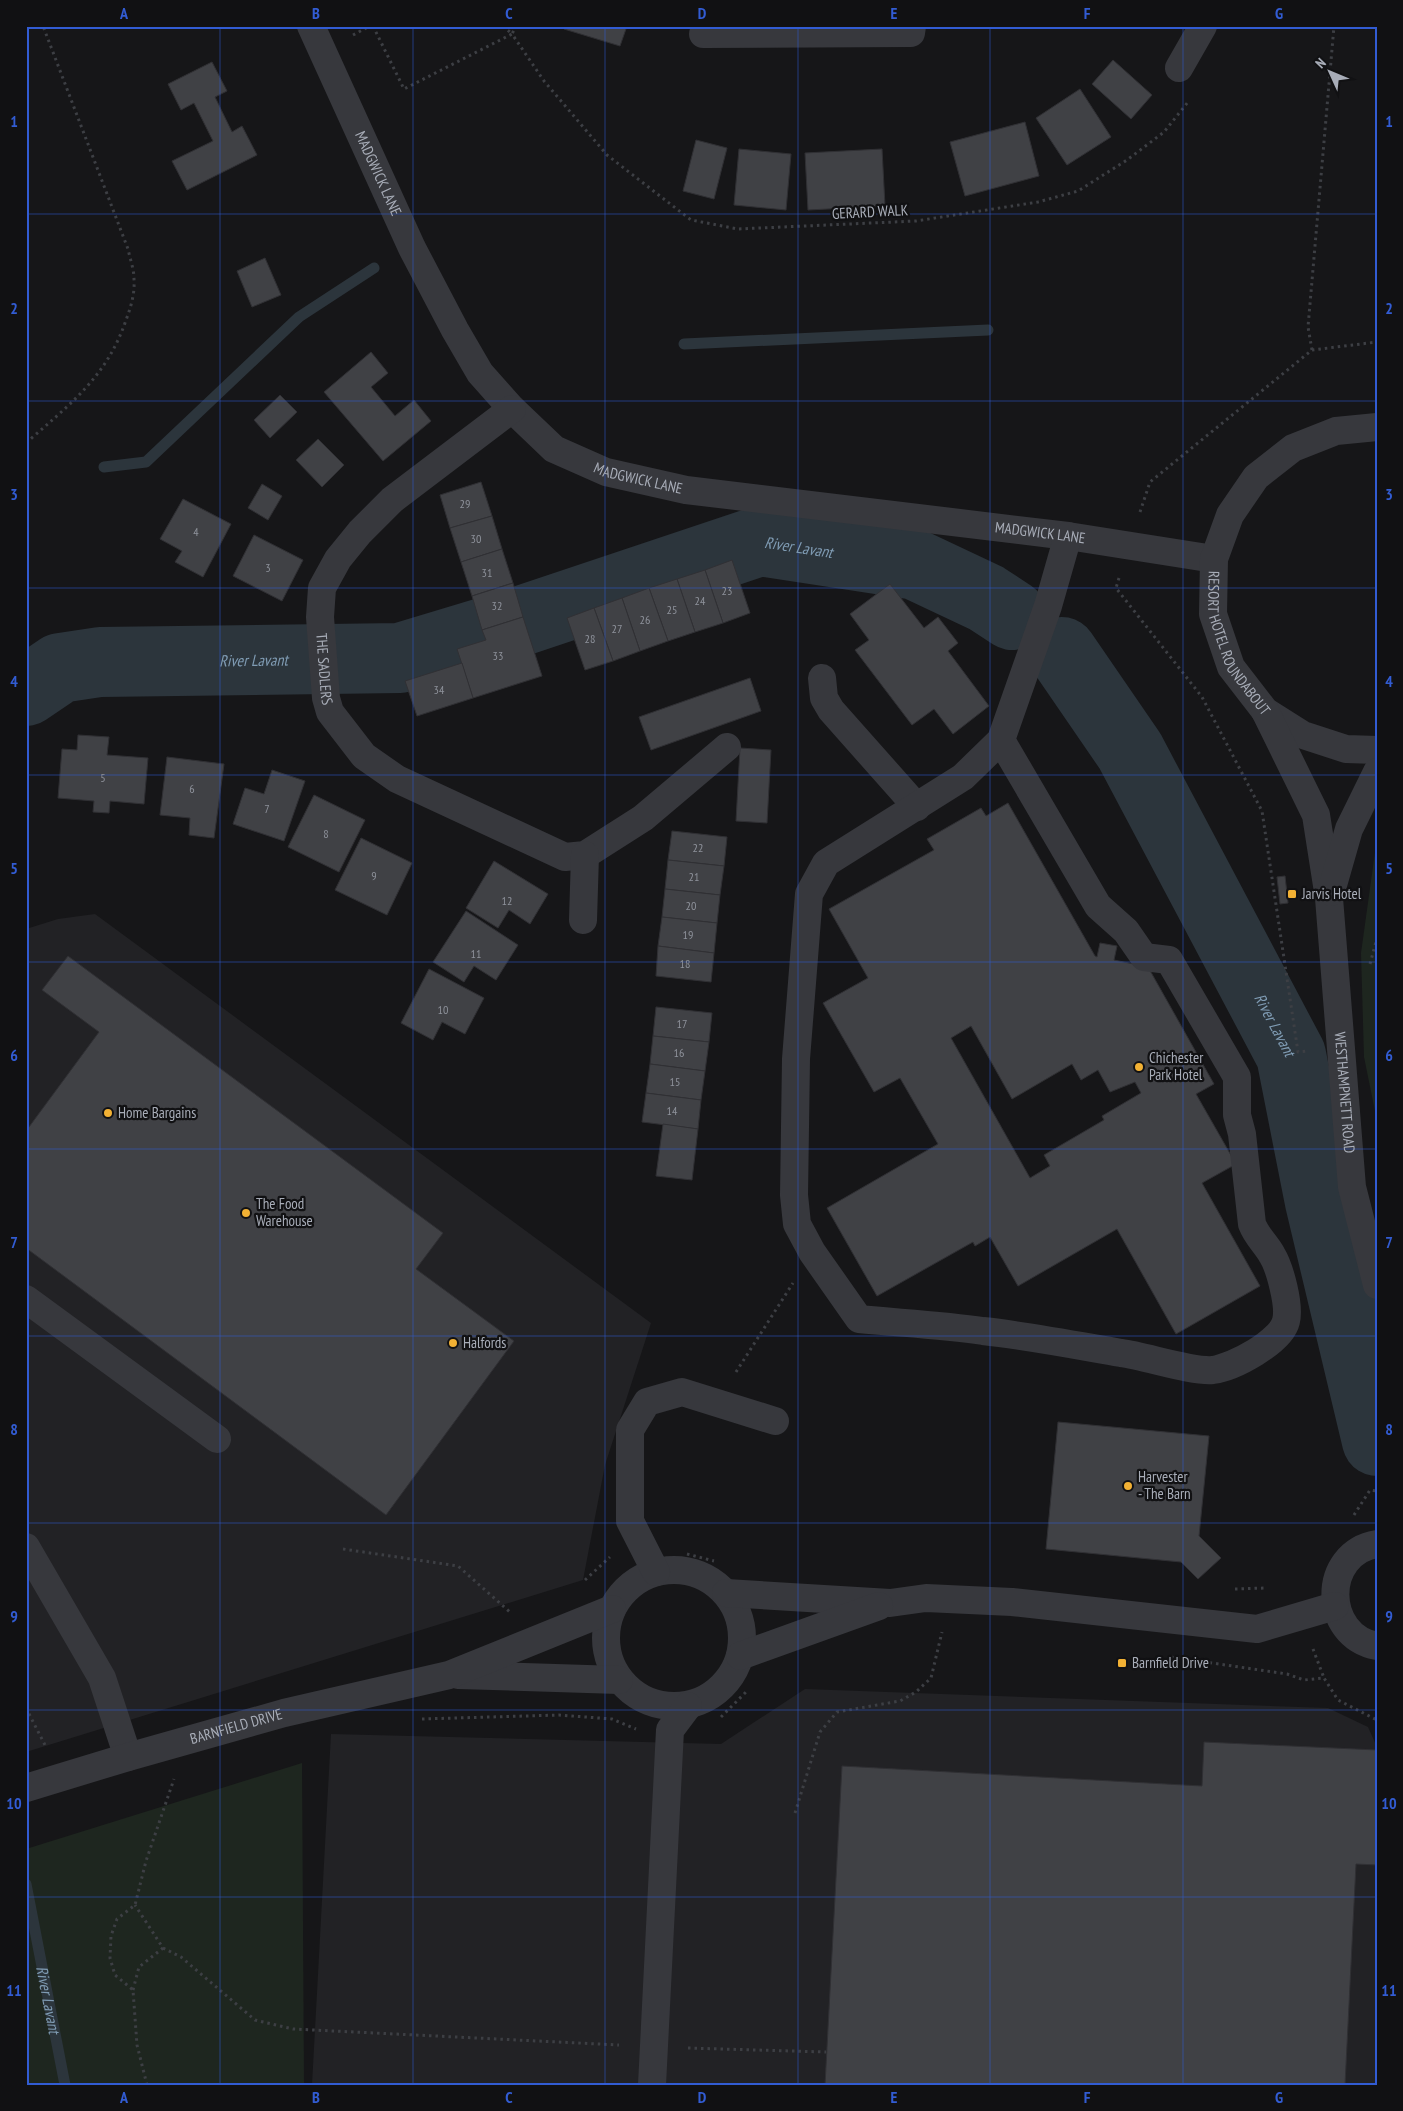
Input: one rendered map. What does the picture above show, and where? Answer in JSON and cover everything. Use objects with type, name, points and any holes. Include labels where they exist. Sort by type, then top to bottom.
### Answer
[{"type":"street","name":"MADGWICK LANE","points":[[311,26],[420,264],[480,373],[512,409],[554,449],[606,472],[686,490],[1068,536],[1214,559]]},
{"type":"street","points":[[703,34],[911,33],[912,26]]},
{"type":"street","points":[[1179,68],[1203,26]]},
{"type":"street","name":"THE SADLERS","points":[[512,409],[392,500],[360,532],[338,558],[322,588],[320,617],[326,698],[330,712],[364,756],[397,778],[564,857],[585,855]]},
{"type":"street","name":"RESORT HOTEL ROUNDABOUT","points":[[1377,427],[1336,431],[1293,448],[1256,477],[1230,515],[1214,559],[1213,614],[1231,667],[1265,711],[1303,736],[1346,749],[1377,750]]},
{"type":"street","points":[[1001,740],[1098,906],[1126,930],[1144,957],[1169,960],[1237,1077],[1237,1116],[1242,1134],[1252,1224],[1257,1235],[1278,1266],[1286,1307],[1286,1321],[1269,1343],[1233,1364],[1211,1370],[1199,1369],[1134,1355],[983,1330],[859,1319],[812,1252],[797,1224],[794,1195],[796,1059],[809,894],[826,863],[964,777],[1001,740],[1048,606],[1068,536]]},
{"type":"street","points":[[822,678],[824,698],[831,710],[917,807]]},
{"type":"street","name":"WESTHAMPNETT ROAD","points":[[1265,711],[1316,815],[1329,898],[1352,1187],[1377,1285]]},
{"type":"street","points":[[583,920],[585,855],[643,818],[727,747]]},
{"type":"street","name":"WESTHAMPNETT ROAD","points":[[1329,898],[1349,829],[1377,772]]},
{"type":"street","points":[[26,1299],[218,1439]]},
{"type":"street","points":[[656,1572],[630,1521],[630,1430],[647,1402],[682,1392],[775,1420]]},
{"type":"street","points":[[1377,1544],[1367,1546],[1351,1555],[1340,1570],[1334,1588],[1335,1606],[1341,1622],[1353,1636],[1368,1645],[1377,1646]]},
{"type":"street","points":[[26,1547],[102,1678],[128,1757]]},
{"type":"street","points":[[686,1570],[701,1575],[726,1593],[737,1612],[742,1634],[740,1656],[732,1674],[721,1688],[706,1699],[688,1706],[668,1707],[650,1703],[633,1694],[619,1680],[609,1664],[605,1646],[606,1627],[612,1609],[623,1592],[638,1579],[656,1572],[686,1570]]},
{"type":"street","points":[[726,1593],[890,1602],[926,1598],[1012,1602],[1257,1629],[1335,1606]]},
{"type":"street","points":[[740,1656],[890,1602]]},
{"type":"street","name":"BARNFIELD DRIVE","points":[[26,1788],[284,1713],[449,1675],[612,1609]]},
{"type":"street","name":"BARNFIELD DRIVE","points":[[449,1675],[619,1680]]},
{"type":"street","points":[[652,2085],[652,2047],[670,1730],[688,1706]]},
{"type":"path","points":[[26,443],[73,403],[93,381],[115,349],[132,301],[134,278],[128,249],[43,26]]},
{"type":"path","points":[[373,26],[404,88],[512,34],[516,26]]},
{"type":"path","name":"GERARD WALK","points":[[503,26],[512,34],[544,81],[607,155],[691,220],[738,229],[916,220],[1038,202],[1078,191],[1127,160],[1164,132],[1193,96]]},
{"type":"path","points":[[1312,350],[1308,327],[1334,26]]},
{"type":"path","points":[[717,1402],[812,1252]]},
{"type":"path","points":[[1370,1490],[1377,1491]]},
{"type":"path","points":[[343,1549],[458,1566],[513,1614]]},
{"type":"path","points":[[795,1813],[820,1732],[837,1712],[900,1701],[916,1692],[931,1678],[942,1631]]},
{"type":"path","points":[[933,1632],[952,1632]]},
{"type":"path","points":[[1169,1656],[1286,1674],[1304,1680],[1324,1678],[1338,1700],[1377,1720]]},
{"type":"path","points":[[415,1719],[559,1715],[612,1719],[644,1732],[710,1729],[753,1686]]},
{"type":"path","points":[[26,1708],[60,1777]]},
{"type":"path","points":[[133,1990],[115,1975],[110,1958],[111,1936],[118,1919],[135,1904],[146,1861],[174,1779],[184,1776]]},
{"type":"path","points":[[135,1904],[164,1948],[181,1957],[255,2020],[293,2029],[652,2047],[826,2052]]},
{"type":"path","points":[[147,2085],[137,2045],[133,1990],[139,1967],[164,1948]]},
{"type":"shaded area","points":[[1376,845],[1377,1121],[1364,1057],[1361,953]]},
{"type":"shaded area","points":[[95,914],[651,1323],[605,1465],[583,1580],[26,1752],[26,929],[58,919]]},
{"type":"shaded area","points":[[805,1689],[1328,1708],[1368,1727],[1377,1747],[1377,2085],[312,2085],[331,1734],[721,1744]]},
{"type":"shaded area","points":[[302,1763],[304,2085],[26,2085],[26,1849]]},
{"type":"building","points":[[565,26],[627,26],[620,46],[564,29]]},
{"type":"building","points":[[1113,60],[1152,95],[1131,119],[1092,84]]},
{"type":"building","points":[[212,62],[227,91],[215,97],[232,132],[242,126],[257,155],[187,190],[172,161],[213,141],[194,103],[181,110],[168,84]]},
{"type":"building","points":[[1080,89],[1111,137],[1067,165],[1036,118]]},
{"type":"building","points":[[1025,122],[1039,176],[965,196],[950,142]]},
{"type":"building","points":[[696,140],[727,148],[714,199],[683,191]]},
{"type":"building","points":[[739,149],[791,154],[786,210],[734,205]]},
{"type":"building","points":[[882,149],[885,206],[808,210],[805,153]]},
{"type":"building","points":[[265,258],[281,295],[252,307],[237,271]]},
{"type":"building","points":[[371,352],[388,373],[371,387],[395,416],[414,400],[431,421],[383,461],[324,392]]},
{"type":"building","points":[[280,395],[297,412],[270,438],[254,420]]},
{"type":"building","points":[[318,439],[344,465],[322,487],[296,460]]},
{"type":"building","points":[[481,482],[492,516],[450,528],[440,495]]},
{"type":"building","points":[[262,484],[282,496],[268,520],[248,508]]},
{"type":"building","points":[[183,499],[231,524],[203,577],[175,562],[182,551],[160,539]]},
{"type":"building","points":[[492,516],[502,549],[461,562],[450,528]]},
{"type":"building","points":[[254,535],[303,560],[282,601],[233,576]]},
{"type":"building","points":[[502,549],[513,583],[472,596],[461,562]]},
{"type":"building","points":[[732,560],[750,613],[723,623],[705,570]]},
{"type":"building","points":[[705,570],[723,623],[695,632],[677,579]]},
{"type":"building","points":[[677,579],[695,632],[668,641],[649,588]]},
{"type":"building","points":[[513,583],[523,617],[482,630],[472,596]]},
{"type":"building","points":[[890,584],[924,628],[938,617],[958,643],[948,651],[989,706],[953,734],[934,709],[912,725],[855,650],[869,640],[850,614]]},
{"type":"building","points":[[649,588],[668,641],[640,651],[622,598]]},
{"type":"building","points":[[622,598],[640,651],[613,661],[594,608]]},
{"type":"building","points":[[594,608],[613,661],[585,670],[567,618]]},
{"type":"building","points":[[523,617],[542,676],[473,698],[457,649],[486,640],[482,630]]},
{"type":"building","points":[[462,663],[473,698],[417,716],[405,681]]},
{"type":"building","points":[[750,678],[761,711],[651,750],[639,717]]},
{"type":"building","points":[[78,735],[109,737],[107,755],[148,758],[144,804],[110,801],[109,813],[93,812],[94,801],[58,798],[62,749],[77,750]]},
{"type":"building","points":[[740,748],[771,750],[767,823],[736,821]]},
{"type":"building","points":[[167,757],[224,764],[214,838],[189,835],[190,818],[160,815]]},
{"type":"building","points":[[272,770],[305,781],[284,841],[233,824],[245,788],[264,794]]},
{"type":"building","points":[[314,795],[365,820],[339,872],[288,847]]},
{"type":"building","name":"Chichester Park Hotel","points":[[1008,803],[1095,956],[1097,957],[1100,943],[1117,946],[1114,960],[1148,967],[1214,1084],[1196,1094],[1236,1164],[1202,1183],[1260,1286],[1176,1334],[1117,1229],[1018,1286],[990,1237],[975,1246],[973,1242],[877,1296],[827,1208],[938,1144],[900,1078],[874,1092],[823,1003],[868,978],[829,909],[934,850],[927,839],[981,808],[986,816]],"holes":[[[971,1026],[1012,1099],[1072,1064],[1081,1080],[1098,1070],[1110,1092],[1135,1082],[1141,1093],[1102,1116],[1104,1120],[1044,1155],[1050,1166],[1030,1178],[951,1038]]]},
{"type":"building","points":[[672,831],[727,837],[724,866],[668,860]]},
{"type":"building","points":[[361,838],[412,863],[387,915],[335,890]]},
{"type":"building","points":[[668,860],[724,866],[720,895],[665,889]]},
{"type":"building","points":[[494,861],[548,894],[530,924],[509,910],[498,928],[466,908]]},
{"type":"building","points":[[1285,876],[1288,903],[1280,904],[1277,877]]},
{"type":"building","points":[[665,889],[720,895],[717,923],[662,917]]},
{"type":"building","points":[[466,911],[518,945],[496,980],[474,966],[464,982],[433,962]]},
{"type":"building","points":[[662,917],[717,923],[714,953],[658,946]]},
{"type":"building","points":[[658,946],[714,953],[711,982],[656,976]]},
{"type":"building","points":[[68,956],[443,1233],[416,1269],[514,1341],[386,1515],[26,1248],[26,1131],[99,1032],[42,990]]},
{"type":"building","points":[[429,969],[484,998],[465,1034],[442,1022],[433,1040],[401,1023]]},
{"type":"building","points":[[656,1007],[712,1013],[709,1042],[653,1036]]},
{"type":"building","points":[[653,1036],[709,1042],[705,1071],[650,1064]]},
{"type":"building","points":[[650,1064],[705,1071],[701,1100],[646,1093]]},
{"type":"building","points":[[646,1093],[701,1100],[698,1129],[642,1122]]},
{"type":"building","points":[[663,1124],[698,1129],[692,1180],[656,1176]]},
{"type":"building","name":"Harvester - The Barn","points":[[1058,1422],[1209,1436],[1199,1536],[1221,1558],[1198,1579],[1181,1562],[1046,1549]]},
{"type":"building","points":[[1204,1742],[1377,1750],[1377,1865],[1356,1864],[1345,2085],[825,2085],[842,1766],[1202,1786]]},
{"type":"waterway","points":[[104,467],[146,462],[299,317],[374,268]]},
{"type":"waterway","points":[[684,344],[988,330]]},
{"type":"waterway","name":"River Lavant","points":[[524,620],[760,541],[916,565],[986,598],[1012,615]]},
{"type":"waterway","name":"River Lavant","points":[[26,691],[60,668],[100,662],[400,658],[483,633]]},
{"type":"waterway","name":"River Lavant","points":[[1062,652],[1130,751],[1291,1055],[1320,1202],[1377,1441]]},
{"type":"waterway","name":"River Lavant","points":[[26,1884],[65,2085]]},
{"type":"place","name":"Jarvis Hotel","points":[[1292,894]]},
{"type":"place","name":"Chichester Park Hotel","points":[[1139,1067]]},
{"type":"place","name":"Home Bargains","points":[[108,1113]]},
{"type":"place","name":"The Food Warehouse","points":[[246,1213]]},
{"type":"place","name":"Halfords","points":[[453,1343]]},
{"type":"place","name":"Harvester - The Barn","points":[[1128,1486]]},
{"type":"place","name":"Barnfield Drive","points":[[1122,1663]]}]
